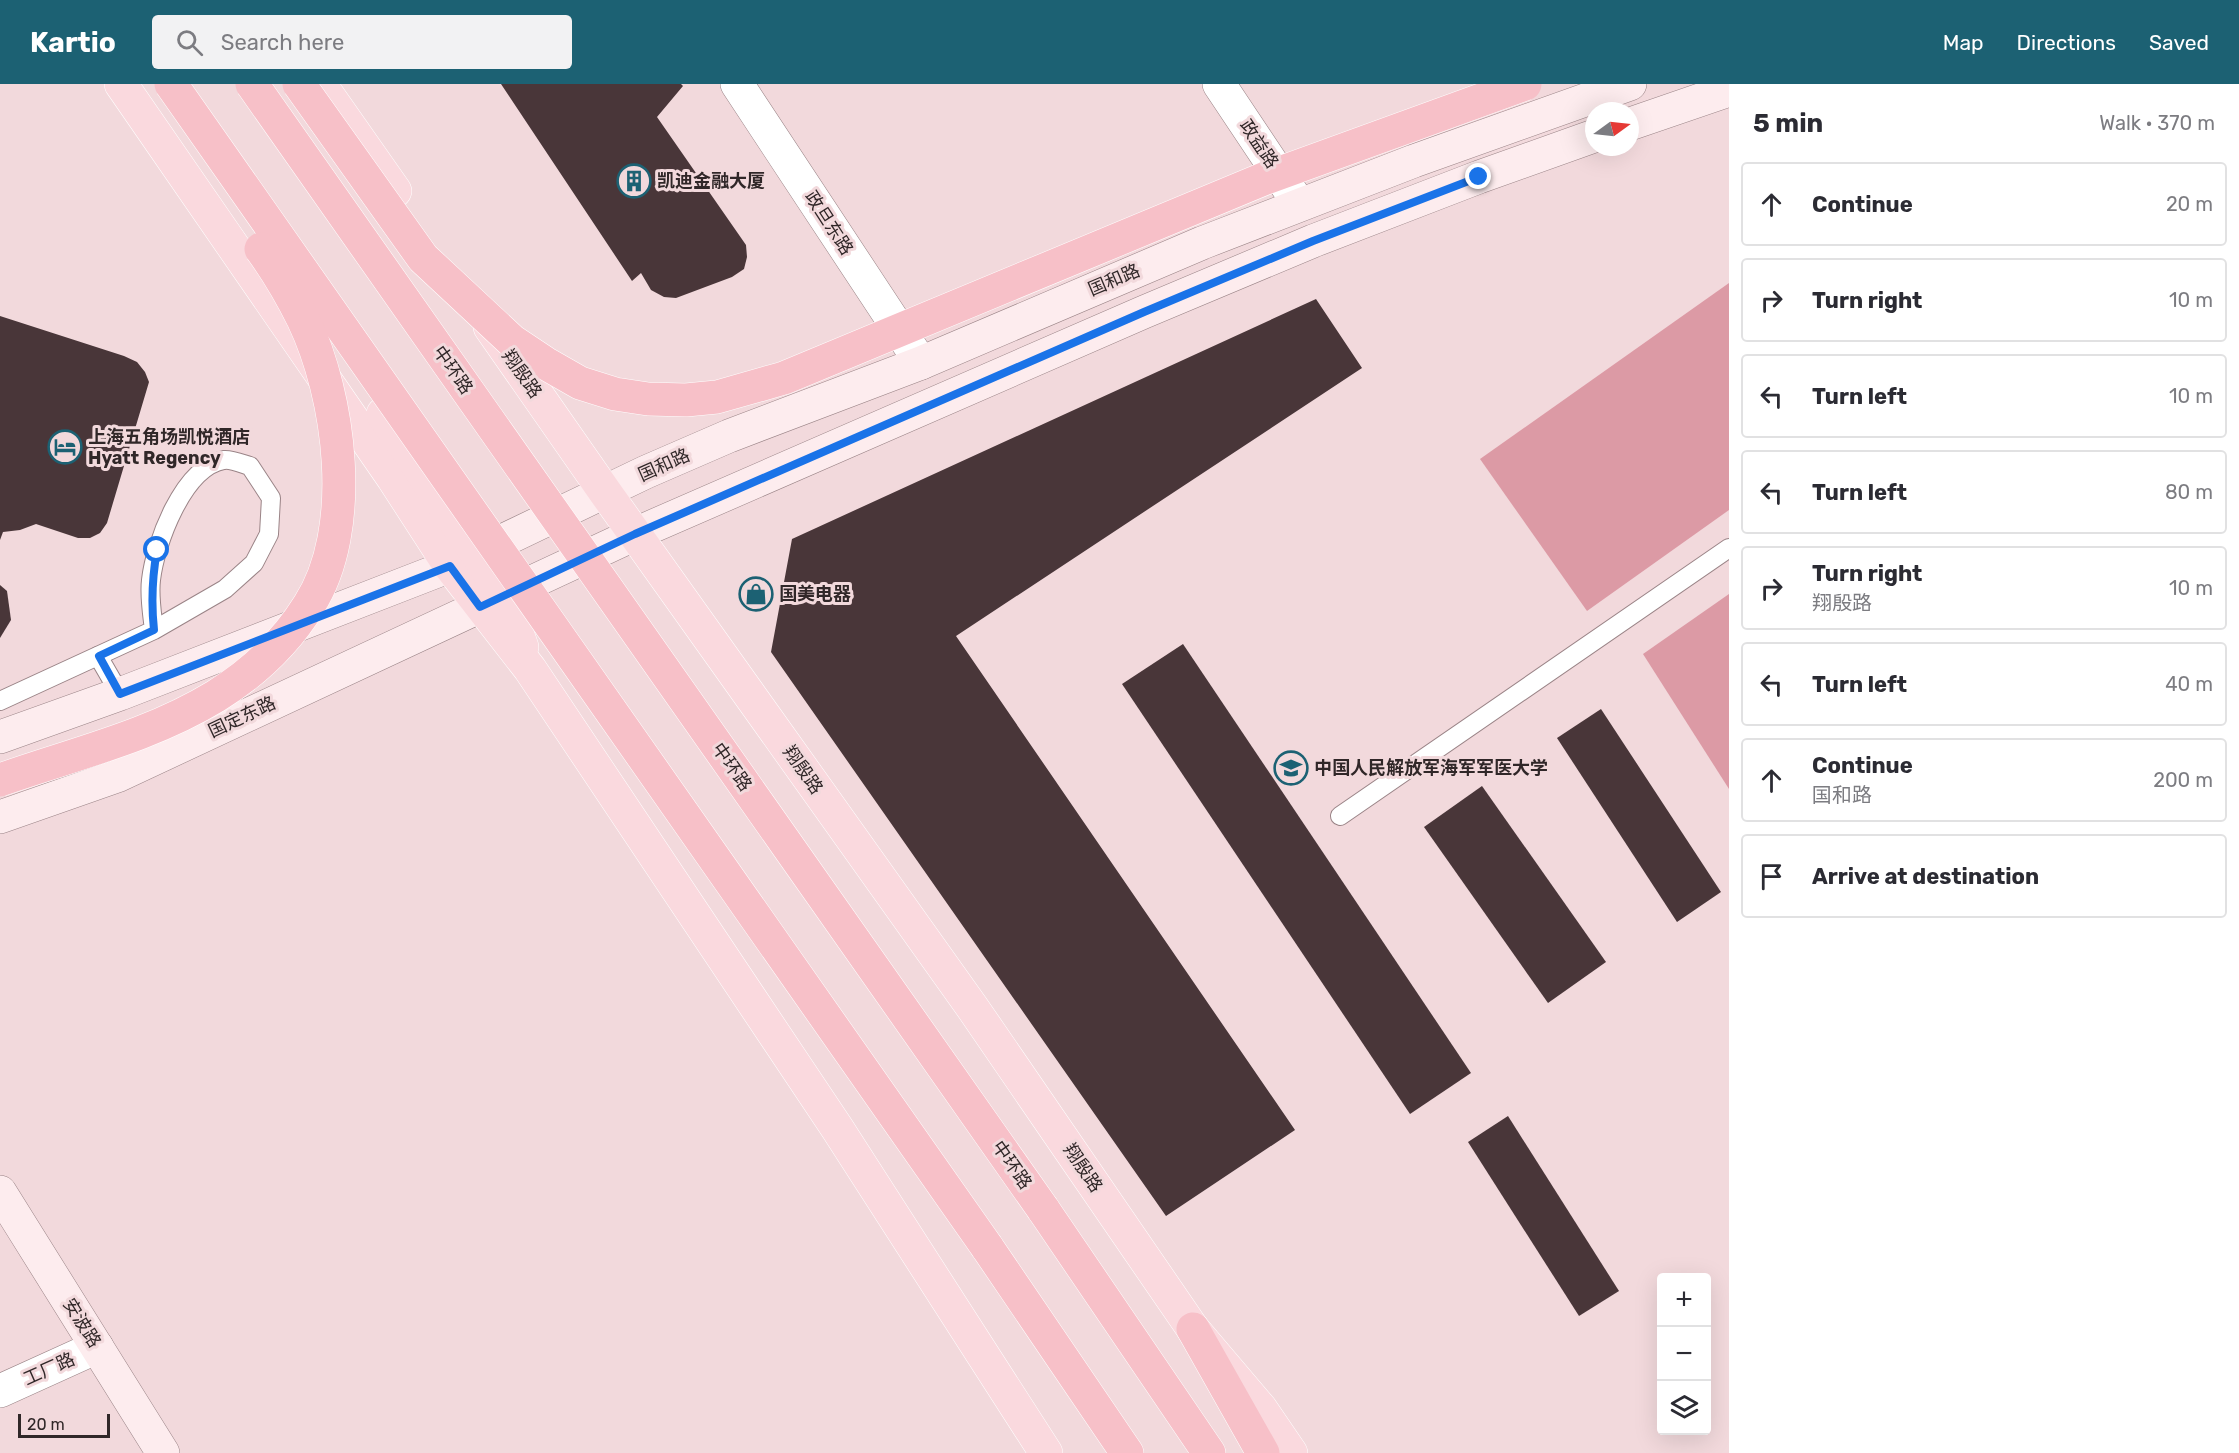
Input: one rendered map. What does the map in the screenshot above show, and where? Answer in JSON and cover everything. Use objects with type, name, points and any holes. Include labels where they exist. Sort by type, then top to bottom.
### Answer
[{"type":"highway","points":[[0,780],[117,743],[165,723],[215,696],[257,666],[289,633],[310,603],[326,568],[336,531],[339,492],[331,407],[319,361],[303,320],[277,272],[148,84]]},
{"type":"highway","points":[[171,84],[987,1247],[1127,1453]]},
{"type":"highway","name":"中环路","points":[[252,84],[1043,1209],[1209,1453]]},
{"type":"highway","points":[[299,84],[423,258],[512,341],[580,383],[615,394],[648,399],[686,400],[717,397],[784,378],[1266,178],[1525,84]]},
{"type":"highway","points":[[1193,1329],[1263,1453]]},
{"type":"main road","points":[[121,84],[393,478],[463,560]]},
{"type":"main road","points":[[161,84],[212,158],[463,560],[492,601],[530,669],[837,1128],[1046,1453]]},
{"type":"main road","name":"翔殷路","points":[[320,84],[605,492],[972,1007],[1193,1329],[1261,1409],[1291,1453]]},
{"type":"street","name":"政旦东路","points":[[737,84],[921,363]]},
{"type":"street","name":"政益路","points":[[1219,84],[1299,204]]},
{"type":"street","name":"国和路","points":[[0,737],[120,694],[463,560],[729,436],[921,363],[1299,204],[1629,84]]},
{"type":"street","points":[[1639,121],[1729,90]]},
{"type":"street","points":[[635,534],[1313,241],[1585,139]]},
{"type":"street","name":"国定东路","points":[[0,817],[117,776],[635,534]]},
{"type":"street","name":"安波路","points":[[0,1192],[163,1453]]},
{"type":"street","name":"工厂路","points":[[0,1391],[97,1347]]},
{"type":"lane","points":[[0,701],[154,630],[225,589],[254,563],[269,534],[271,498],[250,466],[225,459],[201,470],[167,521],[157,550],[151,580],[154,630]]},
{"type":"lane","points":[[1340,816],[1729,548]]},
{"type":"lane","points":[[99,656],[120,694]]},
{"type":"shaded area","points":[[1729,283],[1729,510],[1587,611],[1480,459]]},
{"type":"shaded area","points":[[1729,594],[1729,789],[1643,654]]},
{"type":"building","name":"凯迪金融大厦","points":[[501,84],[681,84],[683,86],[657,117],[746,245],[747,257],[744,269],[732,277],[676,298],[664,297],[651,290],[641,273],[632,281]]},
{"type":"building","points":[[1316,299],[1362,368],[956,636],[1295,1130],[1166,1216],[771,652],[792,539]]},
{"type":"building","name":"上海五角场凯悦酒店 Hyatt Regency","points":[[0,316],[124,356],[137,362],[145,372],[149,382],[107,523],[100,533],[90,538],[78,538],[36,524],[20,530],[3,532],[0,540]]},
{"type":"building","points":[[0,585],[7,591],[11,620],[0,638]]},
{"type":"building","points":[[1183,644],[1471,1073],[1410,1114],[1122,684]]},
{"type":"building","points":[[1601,709],[1721,892],[1677,922],[1557,738]]},
{"type":"building","points":[[1482,786],[1606,962],[1548,1003],[1424,827]]},
{"type":"building","points":[[1508,1116],[1619,1291],[1579,1316],[1468,1142]]},
{"type":"place","name":"凯迪金融大厦","points":[[634,181]]},
{"type":"place","name":"上海五角场凯悦酒店 Hyatt Regency","points":[[65,447]]},
{"type":"place","name":"国美电器","points":[[756,594]]},
{"type":"place","name":"中国人民解放军海军军医大学","points":[[1291,768]]},
{"type":"route","points":[[157,550],[151,580],[154,630],[99,656],[120,694],[450,566],[480,607],[635,534],[1144,312],[1313,241],[1479,177]]}]
